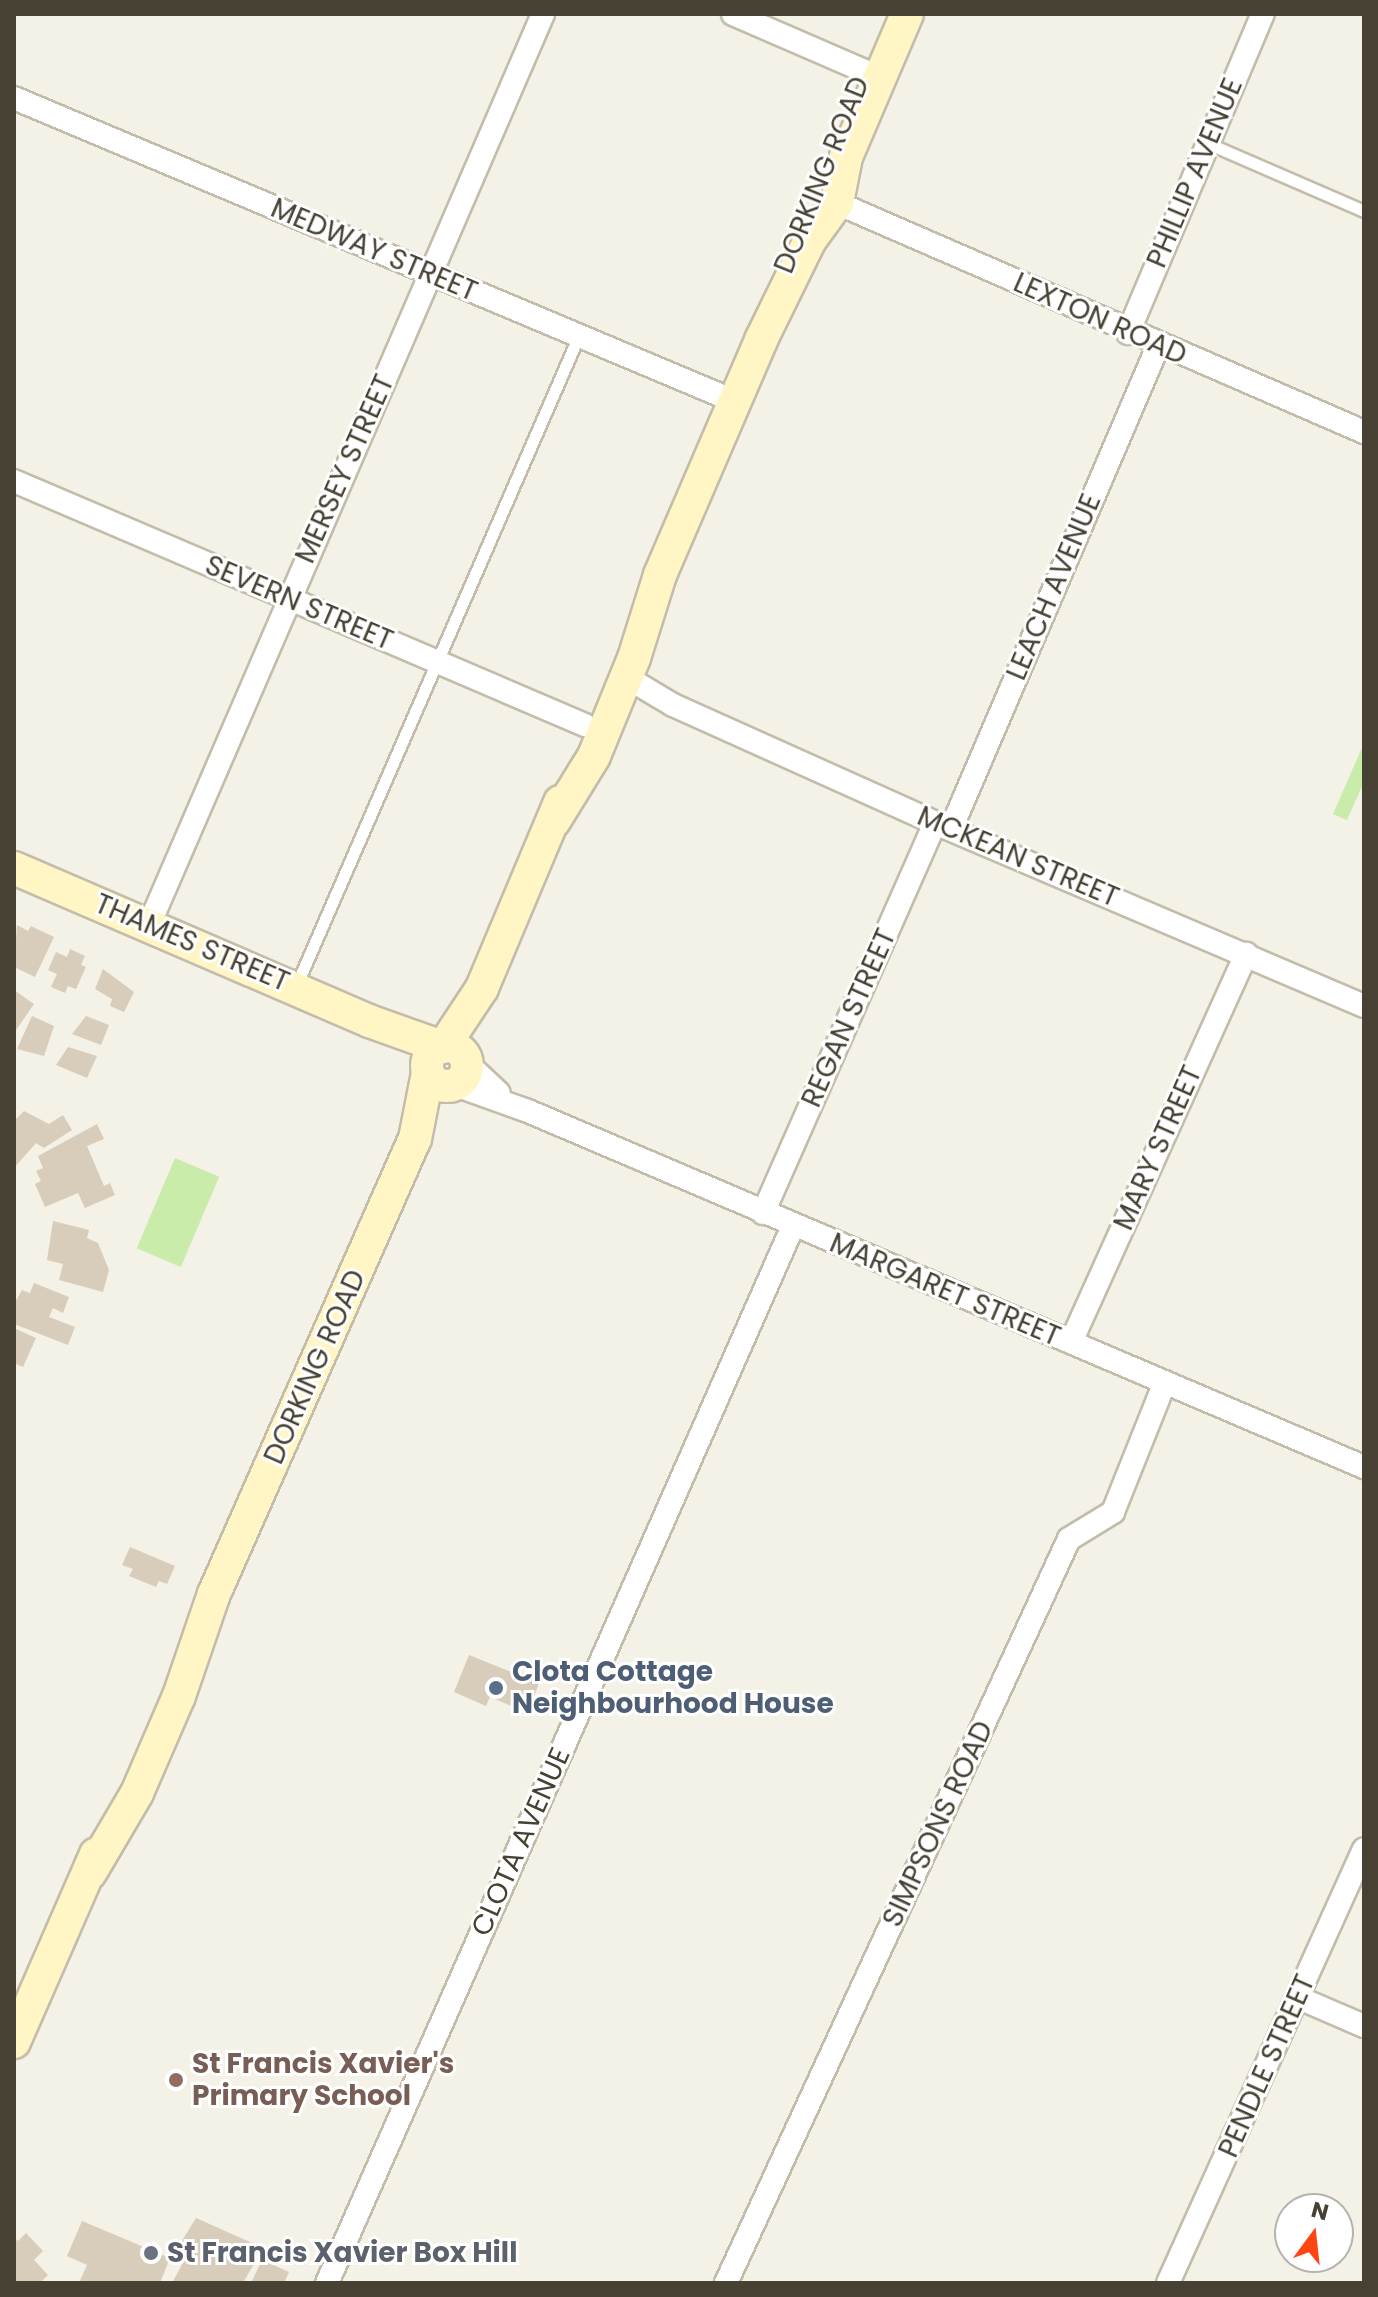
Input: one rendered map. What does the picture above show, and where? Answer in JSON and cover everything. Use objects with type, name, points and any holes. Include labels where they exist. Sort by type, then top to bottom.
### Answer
[{"type":"main road","name":"DORKING ROAD","points":[[761,340],[790,243],[821,193],[829,154],[892,14]]},
{"type":"main road","name":"DORKING ROAD","points":[[554,821],[594,756],[623,684],[660,575],[761,340],[810,240],[837,203],[846,157],[907,14]]},
{"type":"main road","name":"DORKING ROAD","points":[[14,2042],[90,1873],[137,1793],[159,1717],[554,821],[585,725],[622,641],[660,575]]},
{"type":"main road","name":"THAMES STREET","points":[[14,868],[296,986],[369,1021],[448,1067]]},
{"type":"street","name":"MERSEY STREET","points":[[149,925],[543,14]]},
{"type":"street","points":[[733,14],[865,71]]},
{"type":"street","name":"PHILLIP AVENUE","points":[[1128,333],[1263,14]]},
{"type":"street","name":"MEDWAY STREET","points":[[14,98],[734,401]]},
{"type":"street","name":"LEXTON ROAD","points":[[837,203],[1128,333],[1364,432]]},
{"type":"street","name":"LEACH AVENUE","points":[[943,826],[1158,346]]},
{"type":"street","name":"SEVERN STREET","points":[[14,481],[585,725]]},
{"type":"street","name":"MCKEAN STREET","points":[[623,684],[943,826],[1364,1006]]},
{"type":"street","name":"REGAN STREET","points":[[763,1213],[943,826]]},
{"type":"street","name":"MARY STREET","points":[[1071,1342],[1246,954]]},
{"type":"street","name":"MARGARET STREET","points":[[448,1067],[488,1086],[528,1111],[1364,1467]]},
{"type":"street","name":"CLOTA AVENUE","points":[[327,2283],[793,1226]]},
{"type":"street","name":"SIMPSONS ROAD","points":[[726,2283],[1069,1539],[1113,1512],[1165,1382]]},
{"type":"street","name":"PENDLE STREET","points":[[1168,2283],[1364,1849]]},
{"type":"street","points":[[1299,1998],[1364,2026]]},
{"type":"lane","points":[[1207,143],[1364,211]]},
{"type":"lane","points":[[296,986],[579,335]]},
{"type":"green space","points":[[1364,743],[1364,782],[1347,820],[1333,814]]},
{"type":"green space","points":[[175,1158],[219,1177],[181,1267],[137,1248]]},
{"type":"building","points":[[17,925],[28,931],[31,926],[54,937],[35,977],[14,967]]},
{"type":"building","points":[[70,949],[85,956],[81,965],[86,967],[76,989],[68,986],[65,993],[51,987],[57,974],[48,970],[56,952],[67,957]]},
{"type":"building","points":[[103,969],[134,992],[124,1012],[110,1006],[112,999],[95,989]]},
{"type":"building","points":[[14,990],[34,1004],[14,1033]]},
{"type":"building","points":[[32,1016],[54,1026],[44,1056],[17,1049]]},
{"type":"building","points":[[86,1016],[109,1025],[101,1045],[72,1034]]},
{"type":"building","points":[[68,1047],[97,1056],[87,1078],[56,1065]]},
{"type":"building","points":[[24,1111],[49,1124],[63,1115],[72,1130],[44,1148],[36,1143],[14,1168],[14,1121]]},
{"type":"building","points":[[97,1124],[104,1139],[87,1146],[104,1186],[110,1183],[115,1195],[85,1208],[78,1193],[45,1207],[35,1184],[41,1181],[36,1171],[43,1168],[38,1156]]},
{"type":"building","points":[[53,1221],[89,1230],[87,1238],[98,1243],[109,1270],[103,1292],[59,1280],[63,1264],[47,1260]]},
{"type":"building","points":[[34,1283],[69,1297],[63,1313],[53,1308],[49,1317],[75,1327],[68,1345],[14,1324],[14,1304],[22,1290],[30,1293]]},
{"type":"building","points":[[14,1328],[36,1338],[23,1367],[14,1363]]},
{"type":"building","points":[[130,1547],[175,1566],[167,1584],[159,1581],[156,1587],[129,1576],[133,1569],[122,1565]]},
{"type":"building","name":"Clota Cottage Neighbourhood House","points":[[469,1655],[539,1683],[528,1713],[490,1697],[486,1706],[454,1692]]},
{"type":"building","points":[[196,2218],[263,2248],[243,2283],[172,2283],[184,2261],[180,2244]]},
{"type":"building","points":[[82,2221],[170,2258],[160,2283],[79,2283],[87,2265],[67,2256]]},
{"type":"building","points":[[26,2233],[43,2251],[34,2260],[48,2275],[40,2283],[14,2283],[14,2237],[18,2241]]},
{"type":"building","points":[[262,2260],[289,2272],[284,2283],[251,2283]]},
{"type":"place","name":"Clota Cottage Neighbourhood House","points":[[496,1688]]},
{"type":"place","name":"St Francis Xavier's Primary School","points":[[176,2080]]},
{"type":"place","name":"St Francis Xavier Box Hill","points":[[151,2253]]}]
